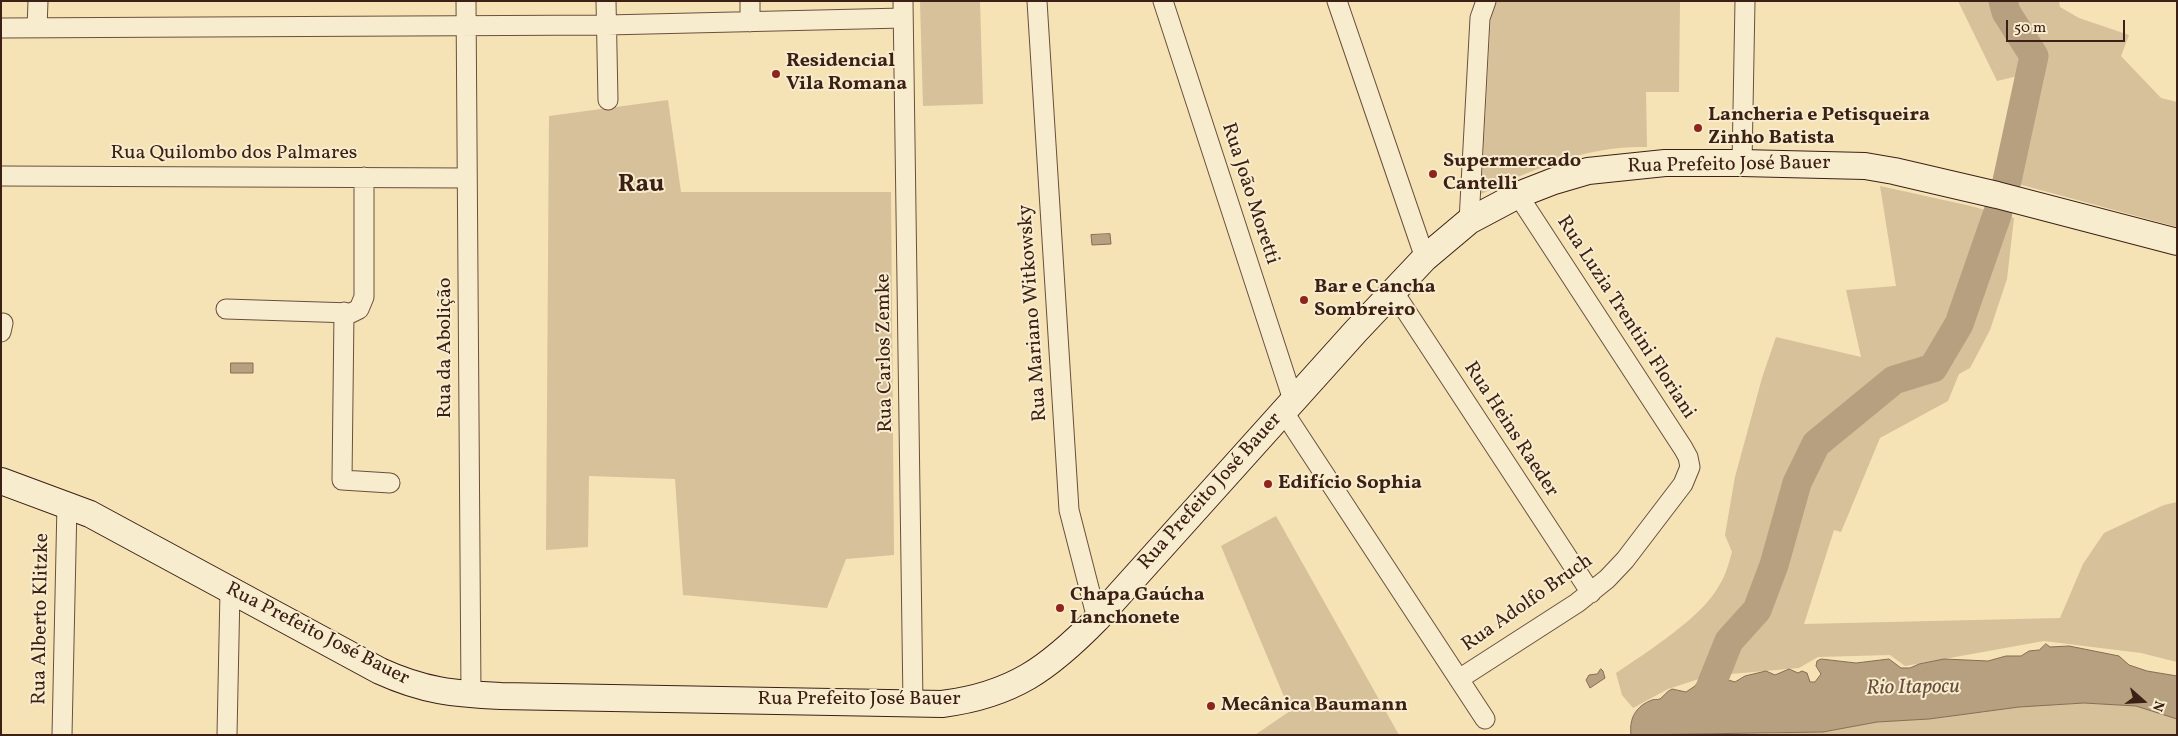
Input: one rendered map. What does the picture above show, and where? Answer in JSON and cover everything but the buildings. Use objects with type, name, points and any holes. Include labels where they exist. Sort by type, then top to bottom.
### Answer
[{"type":"street","points":[[37,28],[38,1]]},
{"type":"street","name":"Rua da Abolição","points":[[466,1],[470,695]]},
{"type":"street","points":[[606,1],[608,100]]},
{"type":"street","points":[[750,1],[750,22]]},
{"type":"street","name":"Rua Mariano Witkowsky","points":[[1037,1],[1069,510],[1097,618]]},
{"type":"street","name":"Rua João Moretti","points":[[1163,1],[1288,406],[1485,719]]},
{"type":"street","points":[[1337,1],[1424,258]]},
{"type":"street","points":[[1469,221],[1480,18],[1486,1]]},
{"type":"street","points":[[1742,162],[1745,1]]},
{"type":"street","points":[[1,28],[607,25],[750,22],[903,10]]},
{"type":"street","name":"Rua Carlos Zemke","points":[[903,10],[913,703]]},
{"type":"street","name":"Rua Prefeito José Bauer","points":[[1,481],[90,514],[334,647],[403,681],[446,693],[942,704],[964,701],[995,693],[1023,681],[1068,648],[1424,258],[1469,221],[1518,195],[1554,181],[1604,169],[1665,163],[1831,164],[1894,171],[1998,195],[2177,242]]},
{"type":"street","name":"Rua Quilombo dos Palmares","points":[[1,176],[467,178]]},
{"type":"street","points":[[226,309],[351,312],[358,309],[364,297],[364,177]]},
{"type":"street","name":"Rua Luzia Trentini Floriani","points":[[1518,195],[1683,448],[1688,457],[1690,467]]},
{"type":"street","name":"Rua Heins Raeder","points":[[1393,291],[1591,593]]},
{"type":"street","points":[[344,312],[342,480],[390,483]]},
{"type":"street","name":"Rua Adolfo Bruch","points":[[1459,679],[1591,593],[1624,560],[1683,484],[1690,467]]},
{"type":"street","name":"Rua Alberto Klitzke","points":[[62,735],[67,504]]},
{"type":"street","points":[[227,735],[230,591]]},
{"type":"shaded area","points":[[980,1],[983,104],[923,106],[920,2]]},
{"type":"shaded area","points":[[1495,1],[1680,1],[1679,92],[1646,92],[1647,147],[1625,147],[1582,154],[1561,160],[1481,194],[1491,14]]},
{"type":"shaded area","points":[[1958,1],[2059,1],[2060,7],[2079,18],[2129,35],[2121,56],[2161,98],[2177,102],[2177,227],[2007,181],[2030,73],[1997,81]]},
{"type":"shaded area","points":[[668,100],[681,192],[891,192],[894,555],[846,559],[827,608],[683,595],[675,479],[589,476],[588,547],[546,550],[549,116]]},
{"type":"shaded area","points":[[1880,186],[1971,206],[2014,218],[2007,279],[1990,330],[1970,368],[1959,374],[1948,401],[1880,438],[1841,532],[1834,530],[1804,624],[2060,618],[2083,564],[2104,533],[2164,505],[2177,502],[2177,662],[2141,653],[2044,641],[1905,666],[1890,655],[1818,657],[1799,668],[1708,676],[1668,689],[1633,708],[1622,695],[1616,673],[1688,621],[1712,596],[1726,573],[1732,552],[1725,535],[1735,477],[1762,378],[1776,337],[1861,357],[1846,290],[1896,286]]},
{"type":"shaded area","points":[[1276,516],[1399,735],[1255,735],[1290,711],[1221,546]]},
{"type":"shaded area","points":[[2084,703],[2136,706],[2177,719],[2177,735],[1712,735],[1823,732],[1877,722],[1929,719],[2019,707]]},
{"type":"water","points":[[1110,234],[1111,244],[1092,245],[1091,235]]},
{"type":"water","points":[[231,363],[253,363],[253,373],[231,373]]},
{"type":"water","name":"Rio Itapocu","points":[[2046,644],[2050,647],[2069,646],[2119,656],[2129,665],[2147,671],[2177,676],[2177,719],[2136,706],[2084,703],[2019,707],[1929,719],[1877,722],[1823,732],[1631,735],[1631,723],[1638,709],[1646,703],[1660,699],[1672,689],[1686,692],[1695,686],[1700,679],[1718,677],[1735,682],[1745,676],[1766,671],[1775,675],[1789,669],[1798,673],[1802,671],[1807,673],[1810,682],[1815,682],[1821,674],[1816,666],[1817,661],[1821,659],[1856,663],[1889,659],[1901,668],[1910,668],[1919,664],[1944,659],[1988,661],[2006,656],[2021,656],[2029,651],[2039,650]]},
{"type":"water","points":[[1601,669],[1605,678],[1590,688],[1586,680],[1589,675],[1597,674]]},
{"type":"waterway","points":[[2003,1],[2006,12],[2034,56],[2007,181]]},
{"type":"waterway","points":[[1704,703],[1729,641],[1757,610],[1774,565],[1797,483],[1816,444],[1894,380],[1933,368],[1959,324],[1998,212]]},
{"type":"place","name":"Residencial Vila Romana","points":[[776,74]]},
{"type":"place","name":"Lancheria e Petisqueira Zinho Batista","points":[[1698,128]]},
{"type":"place","name":"Supermercado Cantelli","points":[[1433,174]]},
{"type":"place","name":"Bar e Cancha Sombreiro","points":[[1304,300]]},
{"type":"place","name":"Edifício Sophia","points":[[1268,484]]},
{"type":"place","name":"Chapa Gaúcha Lanchonete","points":[[1060,608]]},
{"type":"place","name":"Mecânica Baumann","points":[[1211,706]]},
{"type":"district","name":"Rau","points":[[641,186]]}]
